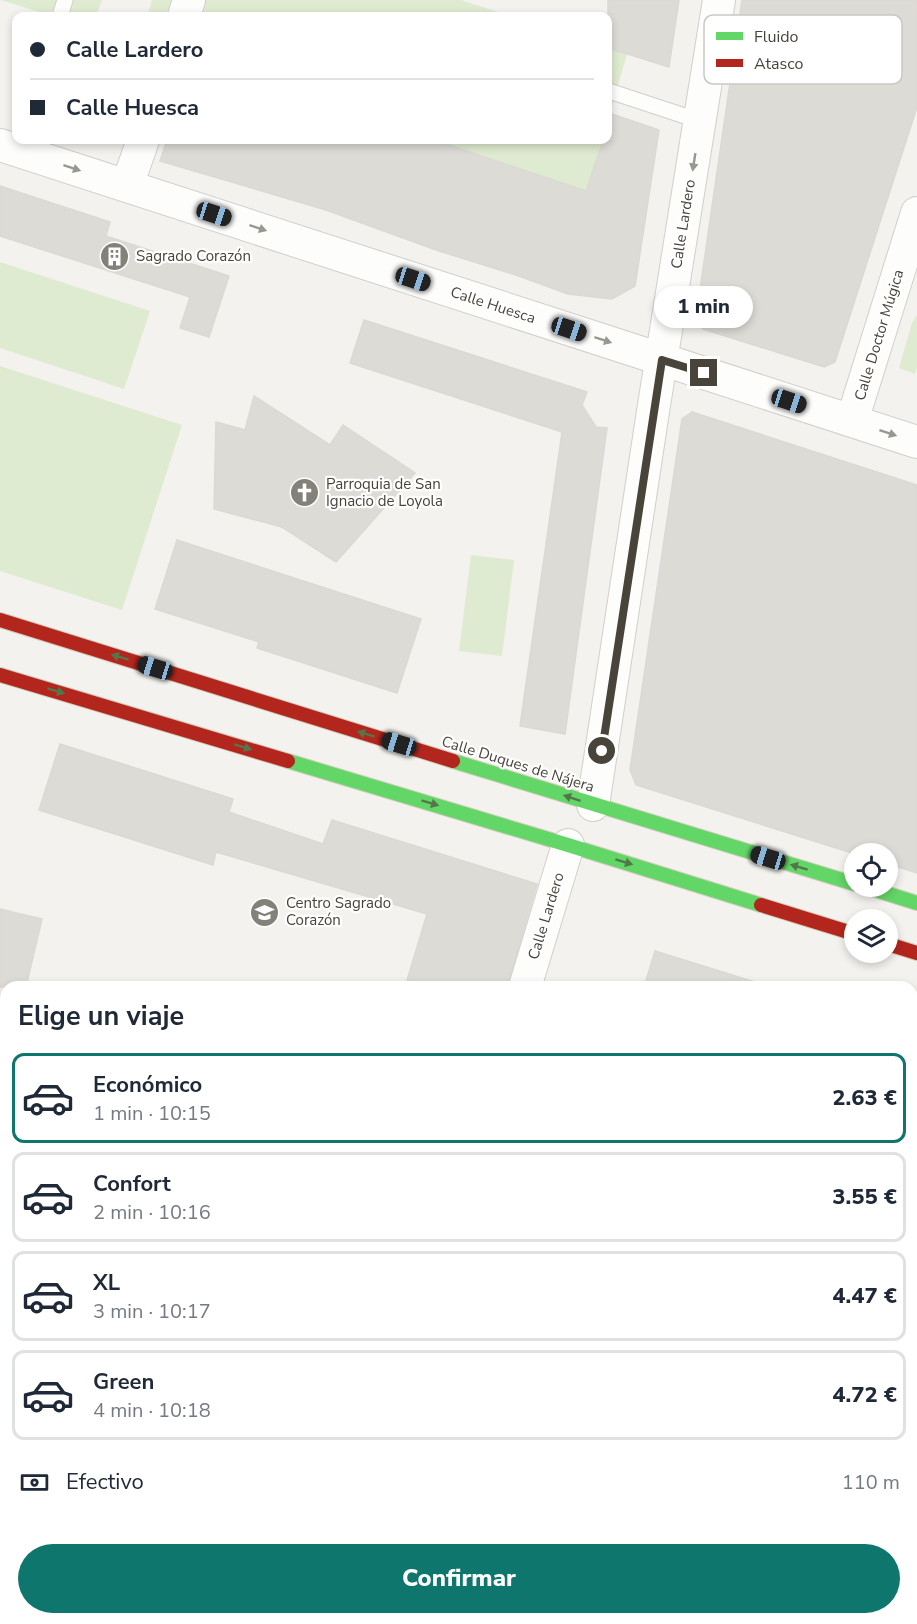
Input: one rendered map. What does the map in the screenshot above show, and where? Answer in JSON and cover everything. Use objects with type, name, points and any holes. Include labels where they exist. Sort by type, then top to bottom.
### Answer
[{"type":"main road","name":"Calle Duques de Nájera","points":[[0,620],[844,881]]},
{"type":"main road","points":[[0,675],[568,844],[844,931]]},
{"type":"main road","points":[[898,897],[917,903]]},
{"type":"main road","points":[[898,947],[917,953]]},
{"type":"street","name":"Calle Lardero","points":[[717,15],[719,0]]},
{"type":"street","name":"Calle Lardero","points":[[593,805],[706,84]]},
{"type":"street","points":[[127,186],[142,144]]},
{"type":"street","name":"Calle Huesca","points":[[12,145],[127,186],[917,442]]},
{"type":"street","name":"Calle Doctor Múgica","points":[[852,421],[917,213]]},
{"type":"street","name":"Calle Lardero","points":[[527,981],[568,844]]},
{"type":"lane","points":[[612,92],[700,121]]},
{"type":"green space","points":[[1,0],[102,0],[98,12],[39,12]]},
{"type":"green space","points":[[152,0],[461,0],[498,12],[148,12]]},
{"type":"green space","points":[[612,49],[627,54],[612,106]]},
{"type":"green space","points":[[446,144],[601,144],[586,191]]},
{"type":"green space","points":[[0,262],[150,311],[124,389],[0,348]]},
{"type":"green space","points":[[917,315],[915,374],[899,368],[912,323]]},
{"type":"green space","points":[[0,366],[182,425],[122,610],[0,571]]},
{"type":"green space","points":[[471,555],[514,560],[502,656],[459,651]]},
{"type":"building","points":[[608,0],[679,0],[669,67],[612,49],[612,12],[608,12]]},
{"type":"building","points":[[742,0],[917,0],[917,107],[835,362],[824,367],[703,329],[696,317],[730,84],[902,84],[902,15],[740,15]]},
{"type":"building","points":[[612,114],[659,130],[635,286],[612,299],[568,294],[326,210],[160,161],[166,144],[446,144],[586,191],[602,144],[612,144]]},
{"type":"building","name":"Sagrado Corazón","points":[[0,186],[110,222],[106,236],[229,276],[209,337],[180,328],[190,297],[0,236]]},
{"type":"building","points":[[364,320],[587,392],[582,405],[596,427],[607,428],[565,734],[520,726],[562,432],[350,363]]},
{"type":"building","name":"Parroquia de San Ignacio de Loyola","points":[[254,396],[330,445],[343,425],[415,473],[336,562],[282,527],[214,509],[216,422],[245,430]]},
{"type":"building","points":[[692,412],[917,485],[917,873],[898,867],[898,843],[844,843],[844,851],[636,785],[630,770],[682,419]]},
{"type":"building","points":[[177,540],[421,619],[397,693],[257,648],[259,642],[155,609]]},
{"type":"building","points":[[60,744],[233,799],[229,812],[323,844],[332,820],[537,884],[509,981],[407,981],[427,914],[216,852],[213,865],[39,810]]},
{"type":"building","points":[[0,909],[42,919],[27,981],[0,981]]},
{"type":"building","points":[[655,951],[752,981],[646,981]]},
{"type":"traffic: fast","points":[[288,761],[761,905]]},
{"type":"traffic: fast","points":[[453,761],[844,881]]},
{"type":"traffic: fast","points":[[898,897],[917,903]]},
{"type":"traffic: jam","points":[[0,620],[453,761]]},
{"type":"traffic: jam","points":[[0,675],[288,761]]},
{"type":"traffic: jam","points":[[761,905],[844,931]]},
{"type":"traffic: jam","points":[[898,947],[917,953]]},
{"type":"place","name":"Sagrado Corazón","points":[[115,256]]},
{"type":"place","name":"Parroquia de San Ignacio de Loyola","points":[[305,493]]},
{"type":"place","name":"Centro Sagrado Corazón","points":[[265,912]]},
{"type":"route","points":[[602,751],[662,360],[704,373]]}]
